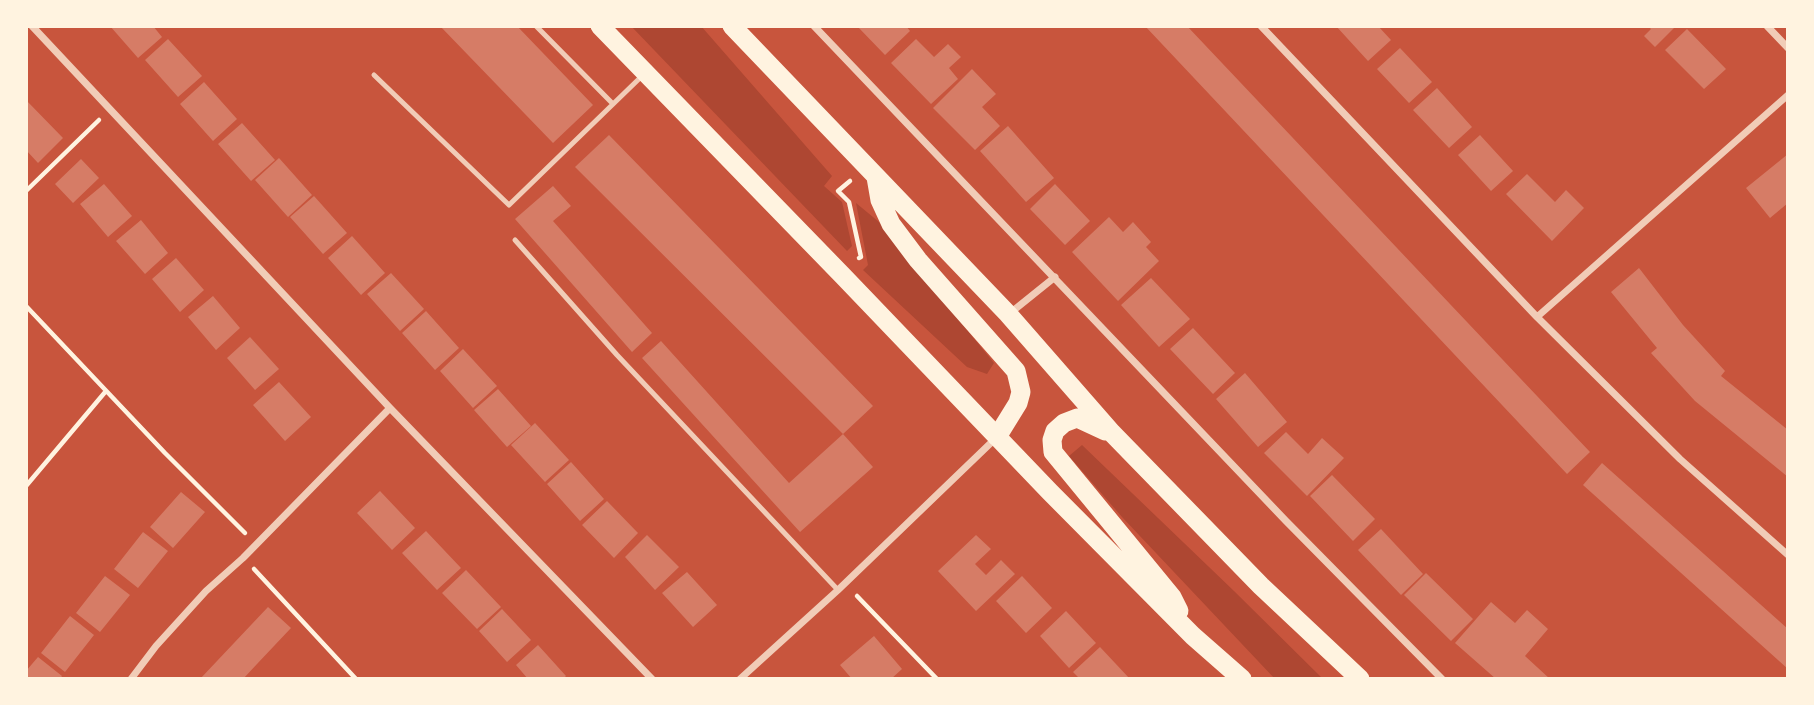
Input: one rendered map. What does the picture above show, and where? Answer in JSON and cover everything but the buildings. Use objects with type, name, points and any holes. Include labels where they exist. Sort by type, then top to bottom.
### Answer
[{"type":"highway","points":[[600,26],[1050,492],[1193,636],[1242,679]]},
{"type":"highway","points":[[736,28],[1008,314],[1112,433],[1261,586],[1360,679]]},
{"type":"highway","points":[[871,172],[891,224],[918,260],[1016,370],[1021,392],[1018,403],[998,437]]},
{"type":"highway","points":[[1112,433],[1077,418],[1063,423],[1055,431],[1052,440],[1053,452],[1172,597],[1193,636]]},
{"type":"street","points":[[32,26],[390,408],[652,679]]},
{"type":"street","points":[[814,26],[1286,521],[1441,679]]},
{"type":"street","points":[[1261,26],[1536,317],[1680,459],[1788,555]]},
{"type":"street","points":[[1767,26],[1788,48]]},
{"type":"street","points":[[1536,317],[1788,95]]},
{"type":"street","points":[[1008,314],[1055,278]]},
{"type":"street","points":[[131,679],[156,646],[206,591],[243,558],[390,408]]},
{"type":"street","points":[[740,679],[838,590],[998,437]]},
{"type":"lane","points":[[536,26],[613,104]]},
{"type":"lane","points":[[374,75],[509,205],[645,73]]},
{"type":"lane","points":[[515,240],[617,355],[838,590]]},
{"type":"path","points":[[26,191],[110,109]]},
{"type":"path","points":[[844,276],[861,257],[849,202],[838,191],[871,172]]},
{"type":"path","points":[[26,306],[255,544]]},
{"type":"path","points":[[26,486],[106,391]]},
{"type":"path","points":[[243,558],[356,679]]},
{"type":"path","points":[[845,583],[937,679]]},
{"type":"shaded area","points":[[631,26],[701,26],[832,176],[824,186],[842,202],[852,246],[847,251]]},
{"type":"shaded area","points":[[856,203],[879,222],[994,363],[987,374],[967,367],[863,270],[868,265]]},
{"type":"shaded area","points":[[1082,445],[1323,679],[1275,679],[1122,517],[1069,456]]}]
